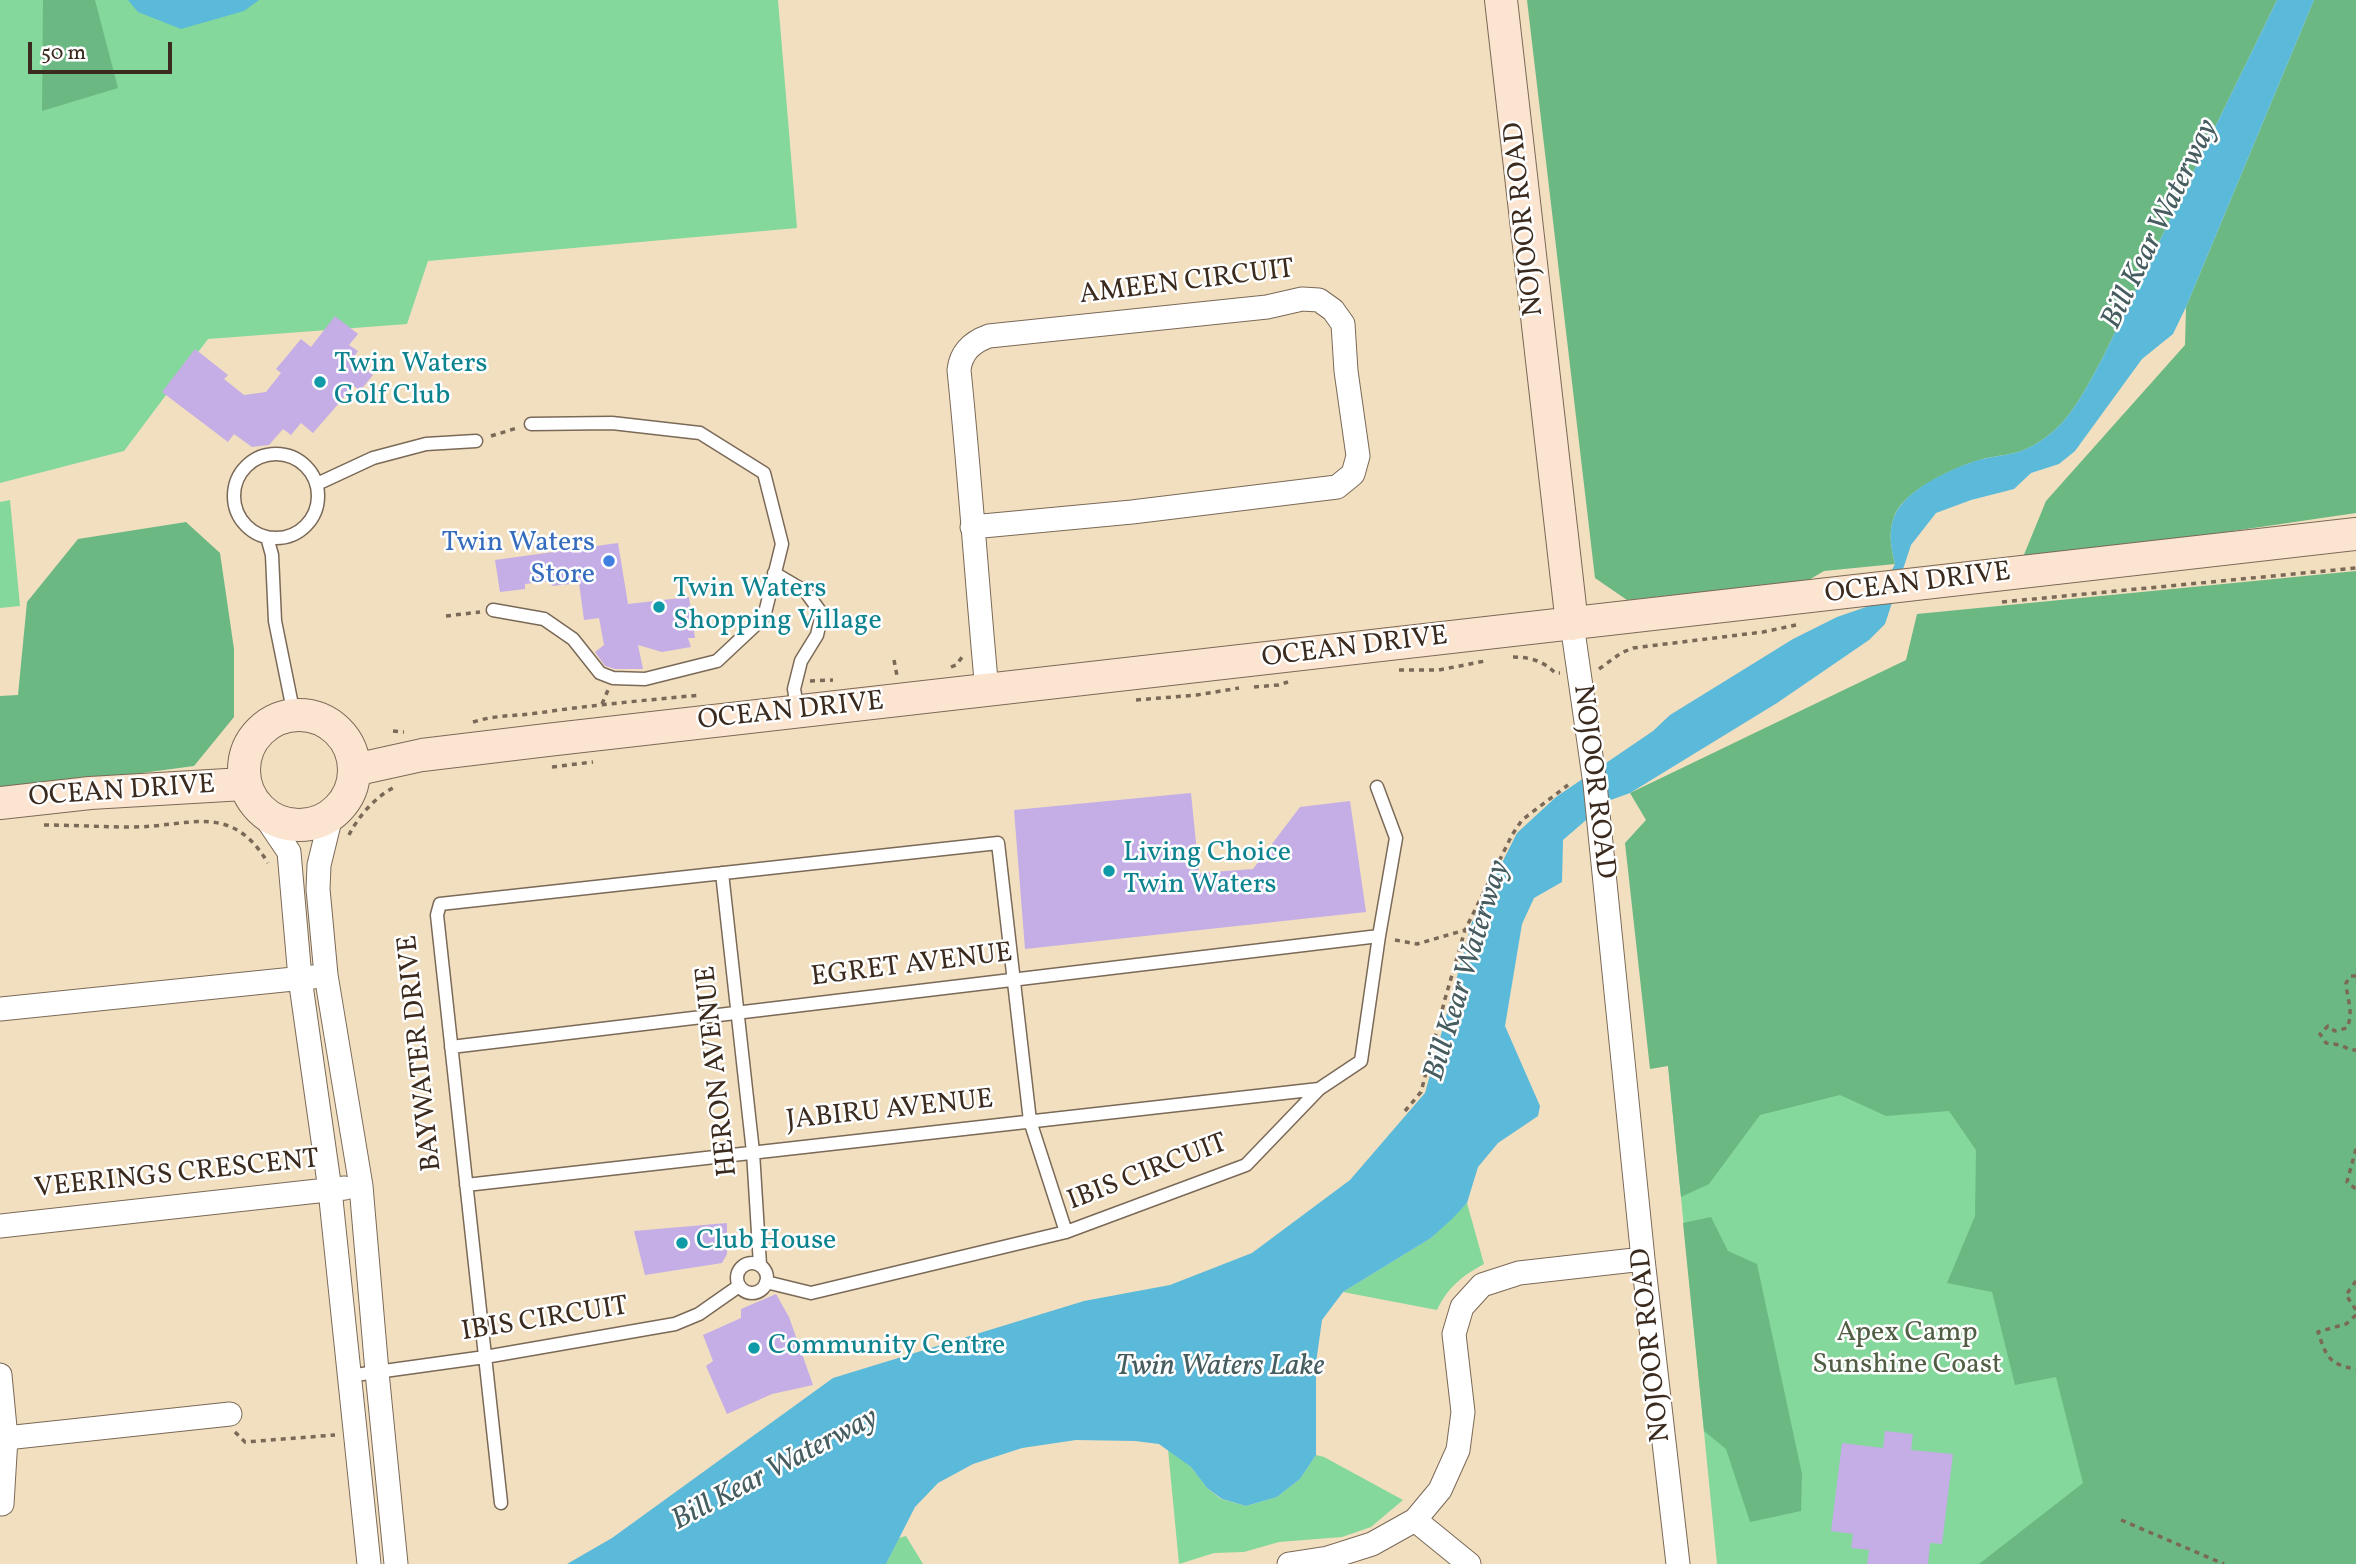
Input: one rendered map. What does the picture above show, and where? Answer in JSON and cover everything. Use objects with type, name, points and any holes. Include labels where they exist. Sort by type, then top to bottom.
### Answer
[{"type":"street","name":"NOJOOR ROAD","points":[[1501,0],[1577,670],[1595,784],[1643,1259],[1678,1564]]},
{"type":"street","name":"AMEEN CIRCUIT","points":[[972,527],[1132,512],[1337,487],[1353,474],[1358,456],[1346,371],[1344,332],[1339,317],[1319,300],[1302,299],[1267,307],[989,336],[978,340],[964,353],[959,370],[970,472],[972,527],[987,691]]},
{"type":"street","name":"OCEAN DRIVE","points":[[354,770],[422,755],[797,698],[987,691],[2356,534]]},
{"type":"street","points":[[369,1564],[330,1190],[300,978],[289,852],[251,800],[244,784],[243,765],[248,746],[259,731],[275,720],[294,715],[312,716],[329,724],[342,736],[351,752],[354,770],[352,787],[344,803],[339,828],[319,865],[318,889],[326,975],[361,1186],[396,1564]]},
{"type":"street","name":"OCEAN DRIVE","points":[[0,803],[90,793],[244,784]]},
{"type":"street","points":[[262,812],[284,824],[339,828]]},
{"type":"street","points":[[0,1009],[326,975]]},
{"type":"street","name":"VEERINGS CRESCENT","points":[[0,1226],[361,1186]]},
{"type":"street","points":[[1289,1564],[1328,1558],[1372,1544],[1415,1520],[1440,1490],[1458,1450],[1463,1412],[1454,1334],[1462,1307],[1482,1285],[1519,1273],[1643,1259]]},
{"type":"street","points":[[0,1376],[6,1438],[2,1504]]},
{"type":"street","points":[[6,1438],[230,1414]]},
{"type":"street","points":[[1415,1520],[1469,1564]]},
{"type":"lane","points":[[493,610],[544,618],[573,639],[600,673],[613,678],[645,679],[717,662],[764,617],[782,544],[764,473],[700,433],[612,422],[531,424]]},
{"type":"lane","points":[[317,484],[373,458],[426,444],[476,441]]},
{"type":"lane","points":[[286,455],[305,465],[317,484],[317,505],[307,525],[288,536],[267,537],[247,526],[236,508],[235,486],[246,467],[264,456],[286,455]]},
{"type":"lane","points":[[267,537],[272,555],[275,621],[294,715]]},
{"type":"lane","points":[[774,573],[806,592],[822,614],[817,635],[802,661],[797,698]]},
{"type":"lane","name":"IBIS CIRCUIT","points":[[766,1282],[811,1293],[1066,1232],[1246,1165],[1319,1089],[1362,1061],[1396,838],[1377,787]]},
{"type":"lane","name":"BAYWATER DRIVE","points":[[501,1503],[437,915],[440,904],[998,843],[1014,980]]},
{"type":"lane","name":"HERON AVENUE","points":[[722,873],[753,1152],[760,1265]]},
{"type":"lane","name":"EGRET AVENUE","points":[[451,1047],[1379,936]]},
{"type":"lane","points":[[1014,980],[1030,1121],[1066,1232]]},
{"type":"lane","name":"JABIRU AVENUE","points":[[466,1185],[1319,1089]]},
{"type":"lane","points":[[748,1263],[760,1265],[766,1272],[766,1282],[759,1291],[747,1292],[739,1286],[736,1276],[741,1267],[748,1263]]},
{"type":"lane","name":"IBIS CIRCUIT","points":[[348,1376],[485,1357],[675,1324],[699,1314],[739,1286]]},
{"type":"path","points":[[476,441],[531,424]]},
{"type":"path","points":[[1998,602],[2356,568]]},
{"type":"path","points":[[446,616],[493,610]]},
{"type":"path","points":[[1508,657],[1526,657],[1555,673],[1601,669],[1621,653],[1633,648],[1763,632],[1802,624]]},
{"type":"path","points":[[948,669],[956,665],[964,654],[984,653]]},
{"type":"path","points":[[894,660],[897,676],[908,674]]},
{"type":"path","points":[[1389,670],[1439,670],[1486,660]]},
{"type":"path","points":[[797,698],[819,679],[845,681]]},
{"type":"path","points":[[1132,701],[1278,685],[1291,681]]},
{"type":"path","points":[[463,726],[488,717],[711,694]]},
{"type":"path","points":[[393,731],[406,733]]},
{"type":"path","points":[[547,767],[594,762]]},
{"type":"path","points":[[1405,1111],[1421,1092],[1465,930],[1511,835],[1522,820],[1568,785]]},
{"type":"path","points":[[339,828],[365,812],[386,792],[397,786]]},
{"type":"path","points":[[36,825],[135,827],[193,820],[216,822],[235,828],[246,836],[259,849],[273,871]]},
{"type":"path","points":[[1379,936],[1417,944],[1465,930]]},
{"type":"path","points":[[2356,976],[2351,976],[2346,983],[2347,999],[2352,1012],[2347,1028],[2335,1031],[2328,1026],[2320,1034],[2326,1043],[2356,1050]]},
{"type":"path","points":[[2356,1149],[2347,1182],[2356,1189]]},
{"type":"path","points":[[2356,1281],[2346,1295],[2356,1313],[2346,1324],[2318,1332],[2325,1354],[2339,1366],[2356,1369]]},
{"type":"path","points":[[230,1414],[232,1430],[245,1442],[355,1433]]},
{"type":"path","points":[[2121,1520],[2224,1564]]},
{"type":"green space","name":"Twin Waters Golf Club","points":[[0,0],[778,0],[797,228],[428,261],[407,324],[208,339],[124,451],[0,483]]},
{"type":"green space","points":[[43,0],[95,0],[118,88],[42,111]]},
{"type":"green space","points":[[1527,0],[2277,0],[2102,359],[2077,403],[2052,432],[2021,451],[1976,461],[1948,472],[1909,497],[1899,507],[1892,523],[1891,540],[1895,564],[1824,571],[1807,581],[1627,600],[1595,578]]},
{"type":"green space","points":[[2314,0],[2356,0],[2356,513],[2021,562],[2046,501],[2185,345],[2186,307]]},
{"type":"green space","points":[[10,500],[20,606],[0,608],[0,502]]},
{"type":"green space","points":[[186,522],[220,553],[234,649],[234,717],[194,766],[0,792],[0,696],[18,695],[27,602],[78,539]]},
{"type":"green space","points":[[2356,571],[2356,1564],[1979,1564],[2083,1483],[2056,1377],[2015,1385],[1992,1292],[1947,1283],[1975,1216],[1976,1150],[1949,1111],[1886,1116],[1840,1095],[1760,1115],[1709,1184],[1681,1197],[1668,1066],[1650,1069],[1625,843],[1646,820],[1630,793],[1906,660],[1917,614]]},
{"type":"green space","name":"Apex Camp Sunshine Coast","points":[[2080,1017],[2145,1564],[1717,1564],[1668,1065]]},
{"type":"green space","points":[[1467,1203],[1484,1264],[1456,1283],[1437,1310],[1343,1292],[1431,1238]]},
{"type":"green space","points":[[1711,1217],[1728,1251],[1757,1264],[1802,1474],[1801,1511],[1750,1522],[1726,1449],[1704,1431],[1683,1223]]},
{"type":"green space","points":[[1168,1449],[1191,1467],[1207,1488],[1221,1499],[1246,1506],[1277,1497],[1300,1479],[1316,1455],[1403,1500],[1371,1527],[1342,1537],[1279,1542],[1244,1552],[1214,1553],[1179,1564]]},
{"type":"green space","points":[[906,1536],[923,1564],[886,1564],[899,1538]]},
{"type":"water","points":[[128,0],[259,0],[244,11],[181,29],[138,12]]},
{"type":"water","name":"Twin Waters Lake","points":[[2277,0],[2314,0],[2186,307],[2173,334],[2142,359],[2075,451],[2059,464],[2031,473],[2014,489],[1971,500],[1936,513],[1911,545],[1885,624],[1869,640],[1777,703],[1630,793],[1608,801],[1563,840],[1562,882],[1534,898],[1522,924],[1505,1026],[1540,1106],[1538,1116],[1498,1143],[1478,1167],[1467,1203],[1453,1218],[1431,1238],[1343,1292],[1322,1320],[1316,1363],[1316,1455],[1300,1479],[1277,1497],[1246,1506],[1222,1499],[1207,1488],[1191,1467],[1159,1444],[1076,1440],[1022,1448],[973,1464],[938,1483],[915,1507],[886,1564],[567,1564],[612,1538],[833,1378],[1084,1301],[1170,1285],[1252,1253],[1350,1180],[1425,1093],[1472,922],[1517,833],[1556,797],[1653,731],[1670,715],[1793,639],[1837,617],[1866,607],[1878,597],[1895,564],[1891,546],[1894,517],[1900,507],[1920,488],[1962,466],[2027,448],[2042,440],[2070,414],[2102,359]]},
{"type":"building","name":"Twin Waters Golf Club","points":[[335,316],[358,334],[349,345],[358,351],[353,358],[373,375],[360,391],[354,386],[313,433],[301,423],[291,435],[283,429],[269,445],[252,447],[234,434],[228,442],[162,392],[195,349],[228,375],[224,379],[244,395],[266,392],[281,373],[276,369],[301,339],[311,347]]},
{"type":"building","name":"Twin Waters Shopping Village","points":[[618,543],[628,604],[689,597],[695,638],[688,638],[691,647],[662,652],[638,645],[643,669],[615,669],[605,666],[595,652],[604,645],[599,618],[584,620],[579,583],[552,586],[550,581],[525,584],[525,589],[500,592],[495,560]]},
{"type":"building","name":"Living Choice Twin Waters","points":[[1191,793],[1199,873],[1253,869],[1300,807],[1350,801],[1366,912],[1025,949],[1014,810]]},
{"type":"building","name":"Club House","points":[[727,1223],[727,1254],[722,1263],[645,1275],[634,1231]]},
{"type":"building","name":"Community Centre","points":[[776,1294],[789,1317],[813,1385],[772,1394],[727,1414],[706,1366],[713,1361],[703,1335],[741,1318],[741,1309]]},
{"type":"building","points":[[1885,1431],[1913,1434],[1911,1450],[1953,1454],[1942,1544],[1930,1543],[1928,1564],[1867,1564],[1869,1550],[1851,1548],[1853,1534],[1831,1531],[1842,1443],[1883,1448]]},
{"type":"place","name":"Twin Waters Golf Club","points":[[320,382]]},
{"type":"place","name":"Twin Waters Store","points":[[609,561]]},
{"type":"place","name":"Twin Waters Shopping Village","points":[[659,607]]},
{"type":"place","name":"Living Choice Twin Waters","points":[[1109,871]]},
{"type":"place","name":"Club House","points":[[682,1243]]},
{"type":"place","name":"Community Centre","points":[[754,1348]]},
{"type":"water label","name":"Bill Kear Waterway","points":[[2162,225]]},
{"type":"water label","name":"Bill Kear Waterway","points":[[1469,971]]},
{"type":"water label","name":"Bill Kear Waterway","points":[[776,1471]]}]
